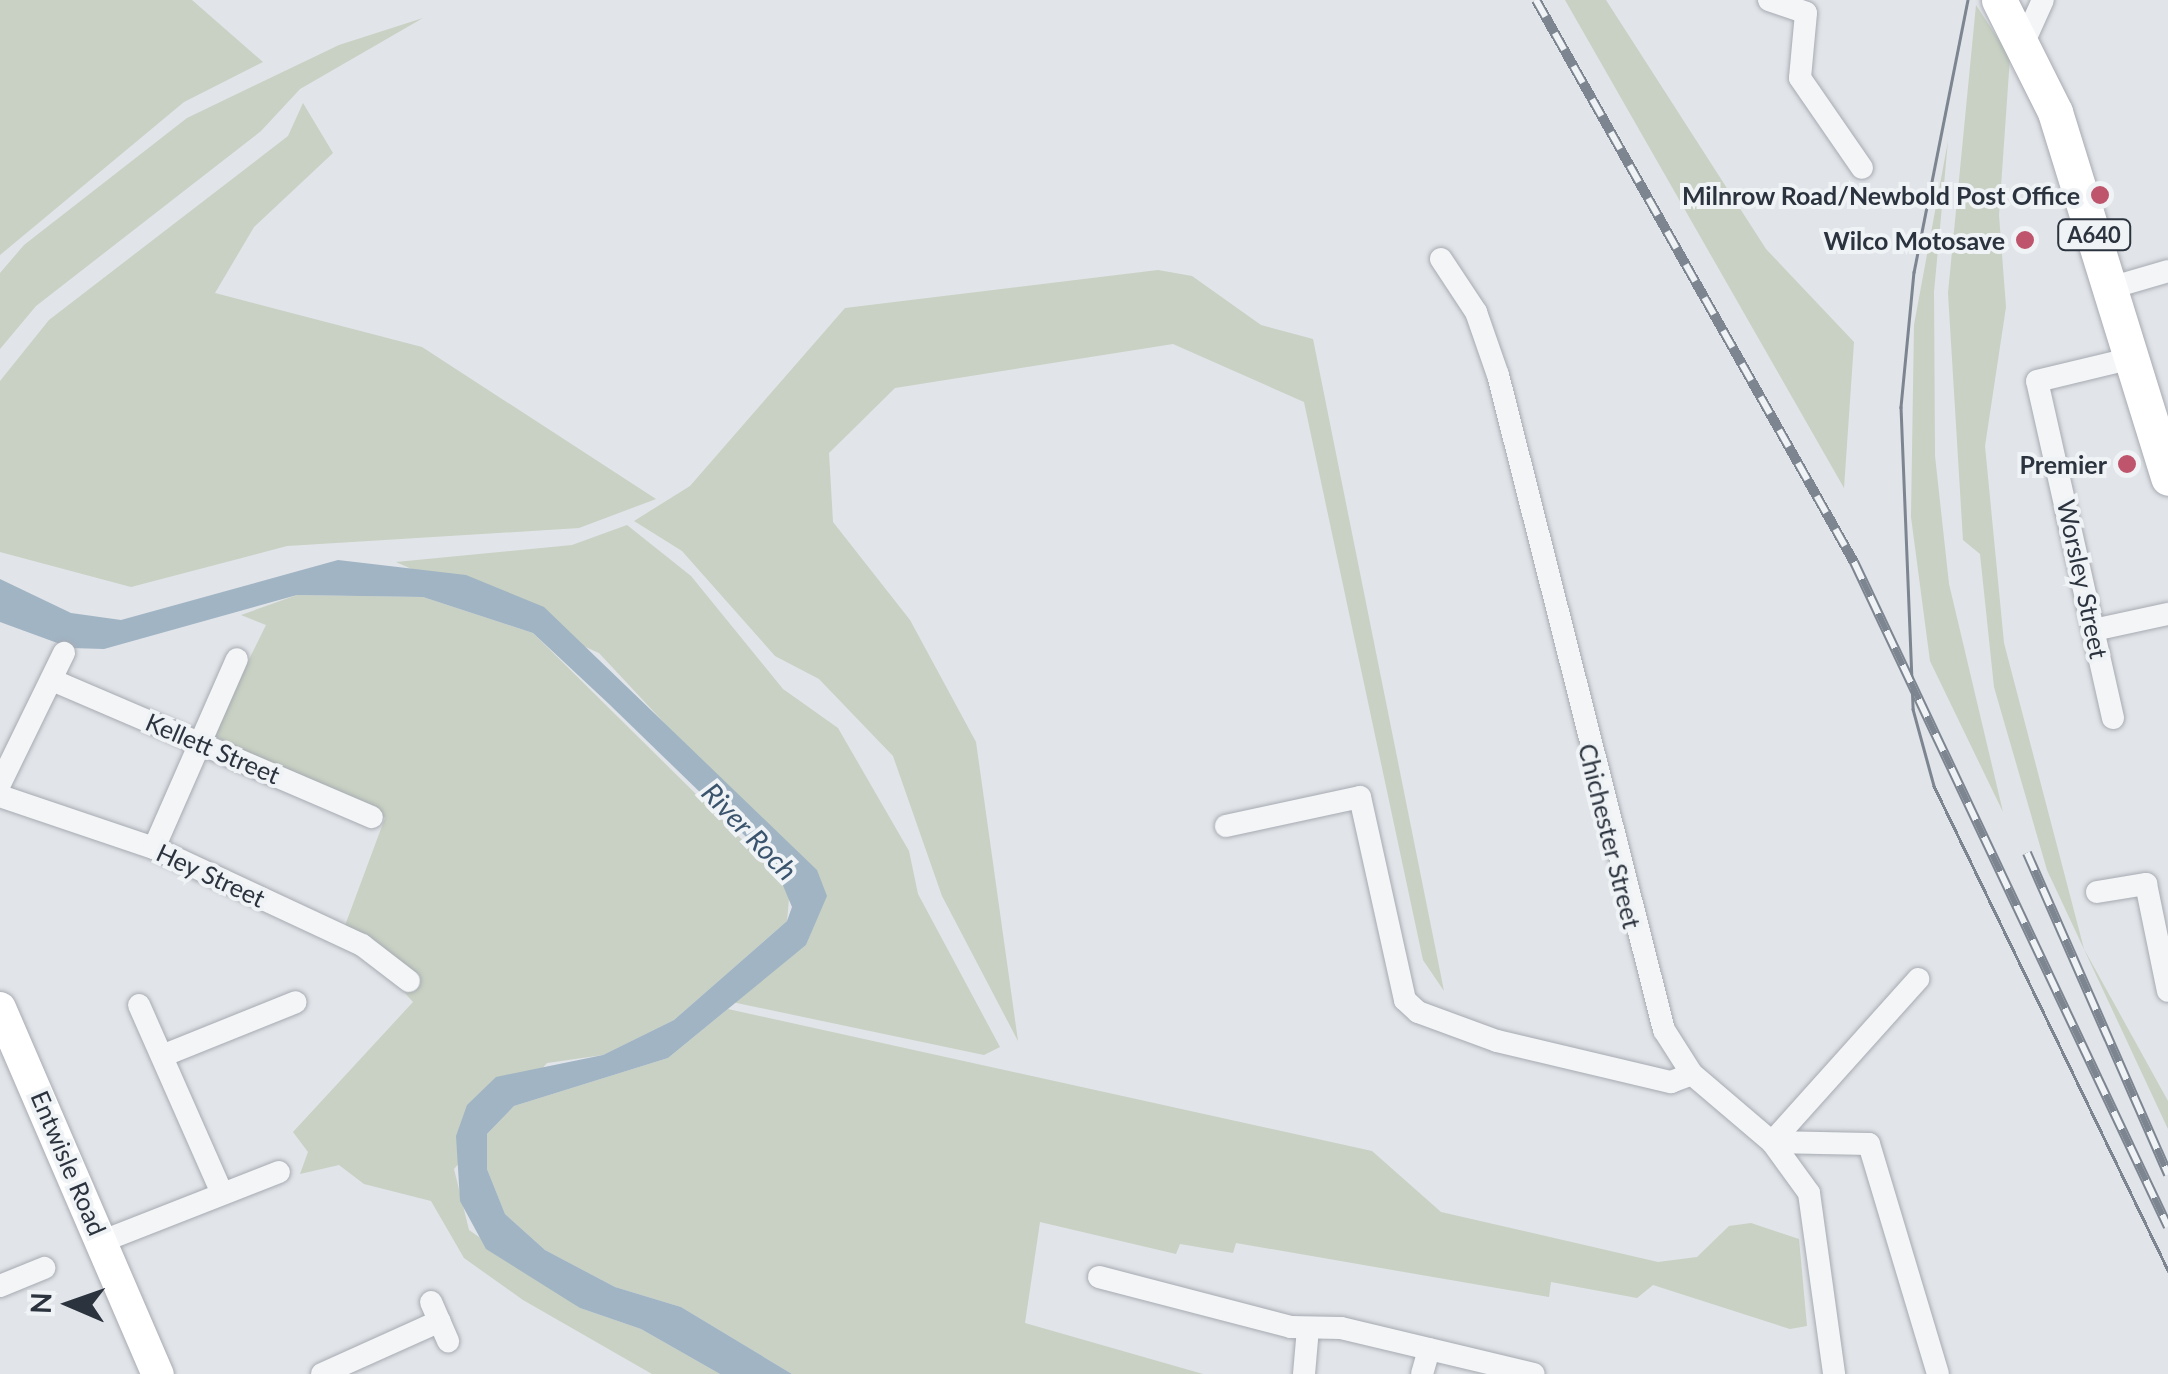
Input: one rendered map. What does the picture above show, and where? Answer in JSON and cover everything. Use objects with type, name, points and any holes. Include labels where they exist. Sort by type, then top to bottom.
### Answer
[{"type":"main road","name":"A640","points":[[1998,0],[2024,42],[2110,288],[2168,478]]},
{"type":"main road","name":"Entwisle Road","points":[[0,1008],[158,1374]]},
{"type":"street","points":[[1768,0],[1806,13],[1800,78],[1862,168]]},
{"type":"street","points":[[2024,42],[2043,0]]},
{"type":"street","name":"Chichester Street","points":[[1440,260],[1476,312],[1498,374],[1638,946],[1664,1030],[1692,1074],[1772,1142],[1808,1193],[1824,1256],[1834,1374]]},
{"type":"street","points":[[2110,288],[2168,271]]},
{"type":"street","name":"Worsley Street","points":[[2114,718],[2036,381],[2132,358]]},
{"type":"street","points":[[2094,630],[2168,614]]},
{"type":"street","points":[[0,784],[64,653]]},
{"type":"street","points":[[154,848],[237,659]]},
{"type":"street","name":"Kellett Street","points":[[52,680],[372,817]]},
{"type":"street","name":"Hey Street","points":[[0,796],[154,848],[362,945],[409,980]]},
{"type":"street","points":[[1226,826],[1360,797],[1405,1000],[1418,1012],[1497,1042],[1671,1082],[1692,1074]]},
{"type":"street","points":[[2096,892],[2146,884],[2168,991]]},
{"type":"street","points":[[1772,1142],[1918,979]]},
{"type":"street","points":[[162,1056],[296,1002]]},
{"type":"street","points":[[139,1004],[222,1193]]},
{"type":"street","points":[[1772,1142],[1869,1144],[1938,1374]]},
{"type":"street","points":[[103,1241],[279,1172]]},
{"type":"street","points":[[0,1286],[44,1268]]},
{"type":"street","points":[[1099,1277],[1308,1328],[1428,1349],[1534,1374]]},
{"type":"street","points":[[336,1371],[439,1321]]},
{"type":"street","points":[[1304,1374],[1308,1328]]},
{"type":"street","points":[[1422,1374],[1428,1349]]},
{"type":"green space","points":[[0,0],[192,0],[263,62],[184,102],[0,255]]},
{"type":"green space","points":[[1565,0],[1606,0],[1766,249],[1854,342],[1844,488]]},
{"type":"green space","points":[[1976,5],[2010,57],[1999,215],[2006,307],[1985,446],[2004,643],[2084,949],[2168,1101],[2168,1129],[2047,870],[1994,687],[1980,554],[1963,540],[1948,293]]},
{"type":"green space","points":[[423,18],[300,89],[261,131],[36,306],[0,349],[0,273],[24,245],[187,118],[339,45]]},
{"type":"green space","points":[[303,103],[333,153],[254,227],[215,293],[422,347],[656,499],[579,528],[287,546],[131,587],[0,552],[0,381],[49,320],[288,136]]},
{"type":"green space","points":[[1948,141],[1934,292],[1935,456],[1949,584],[2003,812],[1930,661],[1911,517],[1914,325]]},
{"type":"green space","points":[[1158,270],[1192,276],[1261,325],[1313,339],[1444,991],[1423,960],[1304,402],[1173,344],[895,388],[829,453],[833,522],[910,620],[976,742],[1018,1041],[942,896],[893,756],[819,679],[775,656],[682,551],[634,521],[690,486],[845,308]]},
{"type":"green space","points":[[627,525],[691,576],[783,689],[838,728],[909,851],[918,894],[1000,1047],[984,1055],[732,1002],[806,945],[826,896],[599,653],[396,562],[572,545]]},
{"type":"green space","points":[[297,595],[423,597],[533,633],[790,887],[787,921],[674,1020],[603,1055],[547,1063],[454,1169],[469,1230],[580,1308],[641,1329],[720,1374],[652,1374],[523,1300],[464,1258],[431,1201],[364,1184],[339,1165],[300,1174],[308,1152],[293,1132],[413,1002],[366,950],[340,939],[385,818],[212,735],[266,625],[241,615]]},
{"type":"green space","points":[[728,1009],[1372,1151],[1441,1212],[1658,1262],[1697,1257],[1729,1226],[1751,1223],[1799,1239],[1807,1326],[1790,1329],[1653,1285],[1637,1298],[1551,1282],[1549,1297],[1236,1243],[1233,1253],[1180,1244],[1176,1254],[1040,1222],[1025,1323],[1203,1374],[792,1374],[681,1307],[615,1287],[545,1250],[505,1214],[487,1169],[487,1134],[514,1106],[668,1058]]},
{"type":"water","name":"River Roch","points":[[338,560],[466,575],[544,607],[817,870],[827,896],[806,945],[668,1058],[514,1106],[487,1134],[487,1169],[505,1214],[545,1250],[615,1287],[681,1307],[792,1374],[720,1374],[641,1329],[580,1308],[486,1249],[460,1201],[456,1136],[467,1105],[496,1077],[603,1055],[674,1020],[787,921],[792,907],[774,864],[609,704],[533,633],[423,597],[297,595],[104,649],[71,648],[0,622],[0,579],[71,613],[121,620]]},
{"type":"tram line","points":[[1968,0],[1914,272],[1901,407],[1913,709],[1934,786],[2168,1270]]},
{"type":"railway","points":[[1536,0],[1854,562],[2168,1227]]},
{"type":"railway","points":[[2027,853],[2168,1174]]},
{"type":"place","name":"Milnrow Road/Newbold Post Office","points":[[2100,195]]},
{"type":"place","name":"Wilco Motosave","points":[[2025,240]]},
{"type":"place","name":"Premier","points":[[2127,464]]}]
